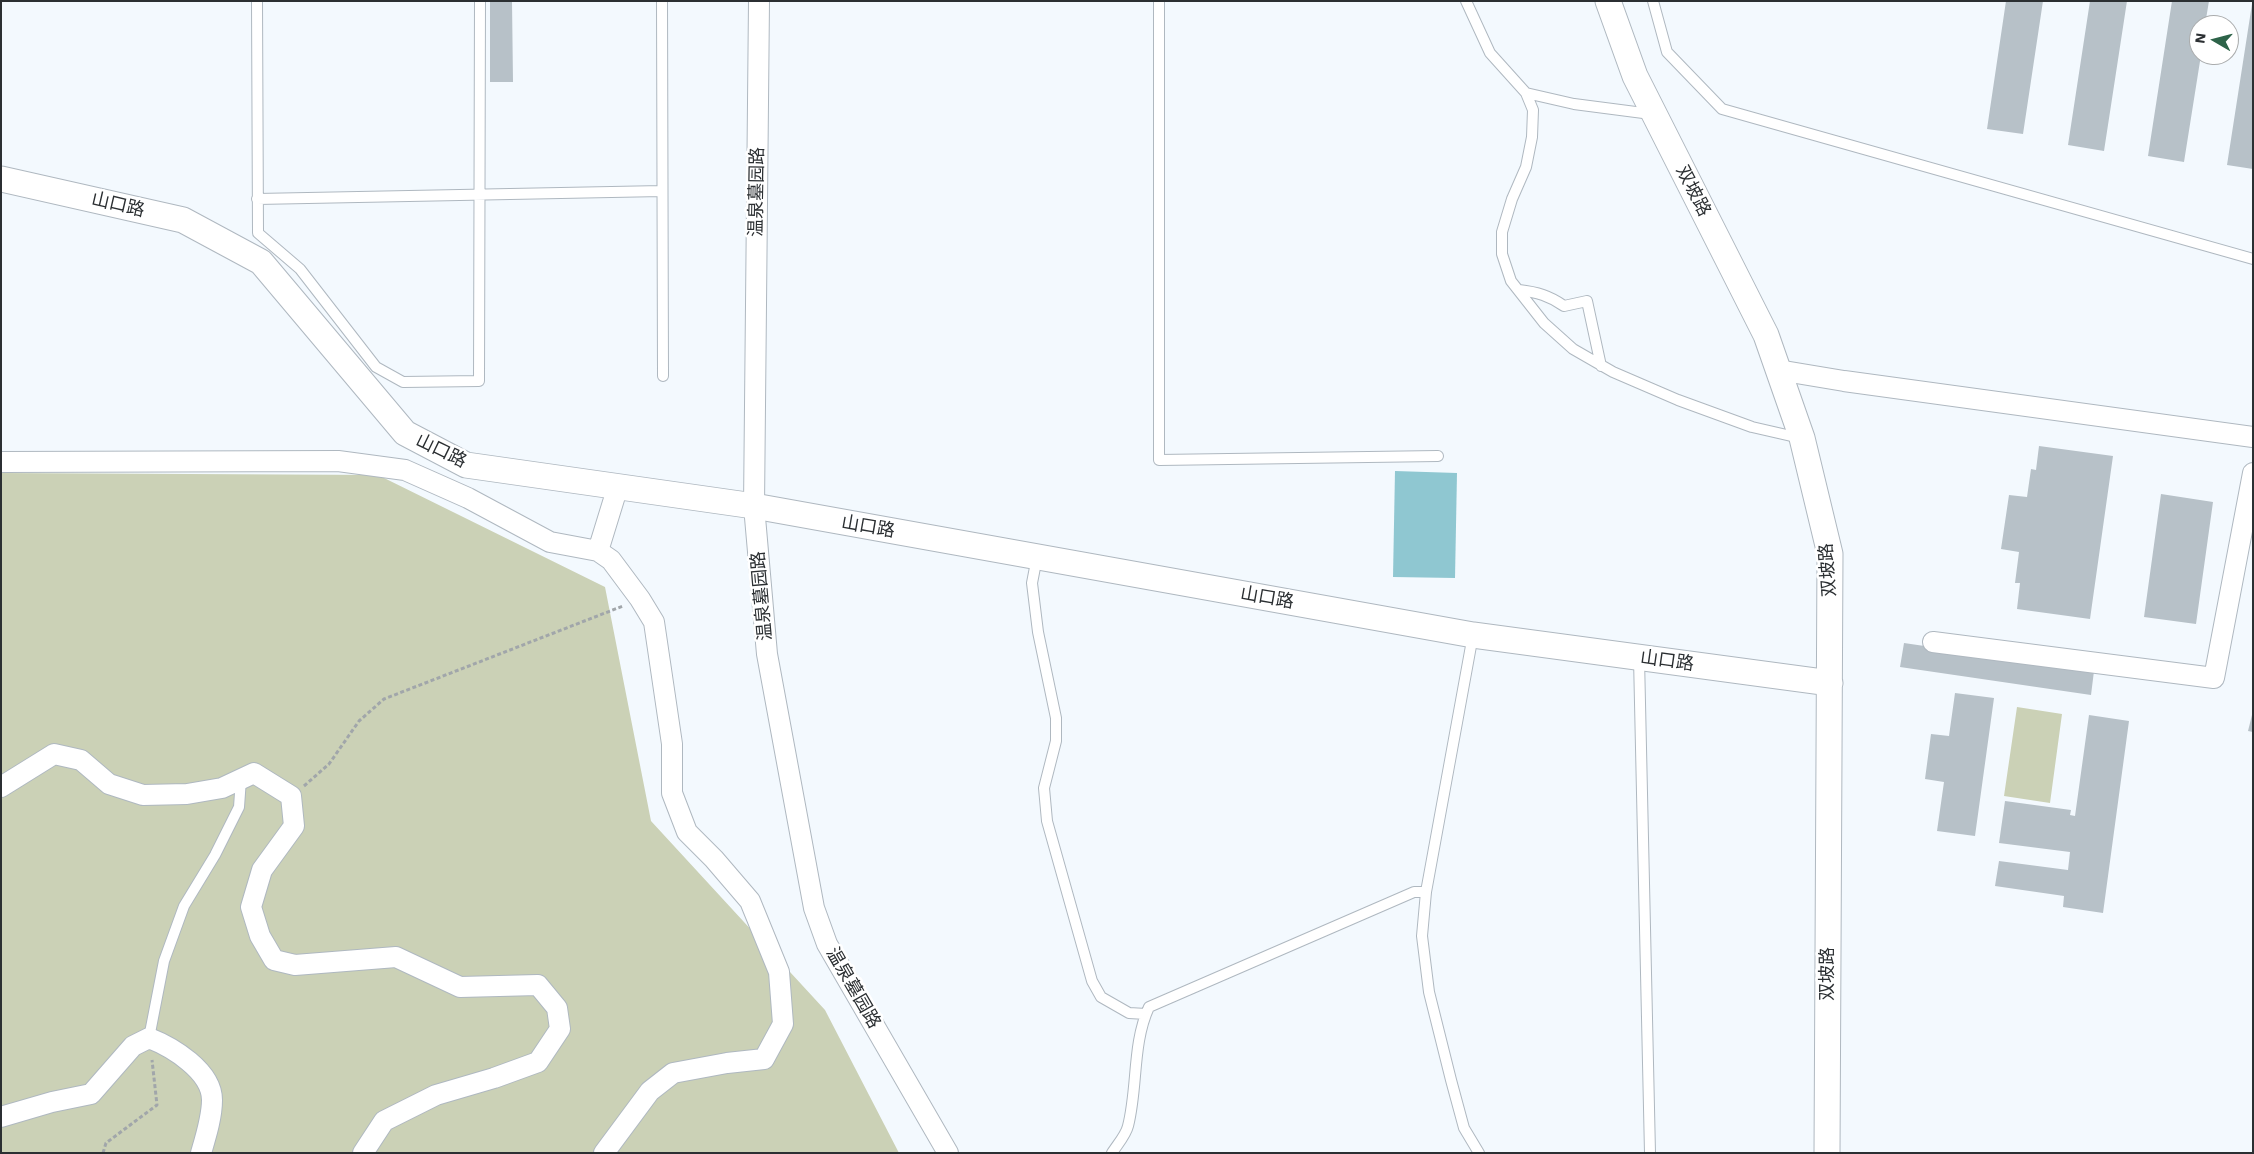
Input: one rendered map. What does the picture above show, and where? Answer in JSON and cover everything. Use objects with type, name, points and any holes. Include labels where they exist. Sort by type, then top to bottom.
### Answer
[{"type":"street","name":"温泉墓园路","points":[[759,1],[754,506],[768,654],[787,769],[814,908],[827,944],[948,1153]]},
{"type":"street","name":"双坡路","points":[[1608,1],[1635,76],[1766,335],[1802,438],[1830,554],[1828,1153]]},
{"type":"street","name":"山口路","points":[[1,178],[183,220],[261,262],[405,433],[466,465],[754,506],[1473,634],[1830,684]]},
{"type":"street","points":[[1778,370],[1844,381],[2253,437]]},
{"type":"street","points":[[1,462],[338,461],[405,470],[468,498],[550,542],[598,551],[611,560],[640,599],[654,622],[672,744],[672,793],[687,832],[714,859],[750,901],[778,972],[783,1024],[764,1059],[727,1063],[673,1073],[650,1091],[604,1153]]},
{"type":"street","points":[[1932,642],[2214,678],[2253,473]]},
{"type":"street","points":[[598,551],[618,486]]},
{"type":"street","points":[[1,787],[54,754],[81,760],[108,784],[143,795],[187,794],[222,788],[254,773],[291,796],[294,826],[262,870],[251,907],[260,936],[274,960],[295,965],[396,957],[460,987],[538,985],[556,1008],[560,1029],[538,1062],[494,1078],[436,1095],[384,1121],[363,1153]]},
{"type":"street","points":[[1,1117],[52,1102],[91,1094],[133,1046],[149,1038],[183,1054],[205,1079],[212,1098],[201,1153]]},
{"type":"lane","points":[[257,1],[258,233],[300,269],[376,367],[403,382],[479,381],[480,1]]},
{"type":"lane","points":[[662,1],[663,376]]},
{"type":"lane","points":[[1159,1],[1159,460],[1438,456]]},
{"type":"lane","points":[[1466,1],[1490,53],[1526,93],[1533,110],[1528,159],[1502,232],[1502,254],[1511,281],[1544,323],[1573,349],[1601,366],[1678,400],[1752,427],[1802,438]]},
{"type":"lane","points":[[1653,1],[1667,52],[1722,109],[2253,260]]},
{"type":"lane","points":[[1526,93],[1574,104],[1655,114]]},
{"type":"lane","points":[[257,199],[662,190]]},
{"type":"lane","points":[[1519,290],[1551,297],[1564,306],[1587,301],[1601,366]]},
{"type":"lane","points":[[1037,557],[1032,583],[1038,632],[1056,718],[1056,741],[1044,788],[1047,821],[1092,981],[1101,997],[1129,1012],[1146,1014]]},
{"type":"lane","points":[[1473,634],[1426,892],[1422,936],[1429,992],[1464,1128],[1479,1153]]},
{"type":"lane","points":[[1638,657],[1650,1153]]},
{"type":"lane","points":[[149,1038],[164,961],[184,906],[215,855],[239,807],[241,779]]},
{"type":"lane","points":[[1112,1153],[1128,1128],[1139,1041],[1149,1007],[1414,892],[1426,892]]},
{"type":"path","points":[[291,796],[330,764],[359,721],[384,699],[640,599]]},
{"type":"path","points":[[103,1153],[106,1143],[157,1105],[149,1038]]},
{"type":"green space","points":[[1,473],[378,475],[605,587],[651,821],[825,1010],[899,1153],[1,1153]]},
{"type":"green space","points":[[2017,707],[2062,714],[2050,803],[2004,796]]},
{"type":"water","points":[[1395,471],[1457,473],[1455,578],[1393,577]]},
{"type":"building","points":[[490,1],[512,1],[513,82],[490,82]]},
{"type":"building","points":[[2006,1],[2043,1],[2023,134],[1987,129]]},
{"type":"building","points":[[2090,1],[2127,1],[2104,151],[2068,145]]},
{"type":"building","points":[[2172,1],[2209,1],[2207,15],[2189,15],[2189,65],[2199,65],[2184,162],[2148,156]]},
{"type":"building","points":[[2253,4],[2253,169],[2227,165]]},
{"type":"building","points":[[2039,446],[2113,456],[2090,619],[2017,609],[2020,583],[2015,583],[2019,552],[2001,549],[2009,495],[2027,497],[2031,469],[2036,470]]},
{"type":"building","points":[[2161,494],[2213,502],[2196,624],[2144,617]]},
{"type":"building","points":[[1904,643],[2094,671],[2091,695],[1900,667]]},
{"type":"building","points":[[1955,693],[1994,698],[1975,836],[1937,831],[1944,782],[1925,779],[1931,734],[1949,736]]},
{"type":"building","points":[[2089,715],[2129,721],[2103,913],[2063,907],[2064,896],[1995,886],[1999,861],[2068,870],[2070,852],[1999,843],[2005,801],[2071,810],[2070,815],[2075,816]]},
{"type":"building","points":[[2253,716],[2253,732],[2248,731]]}]
